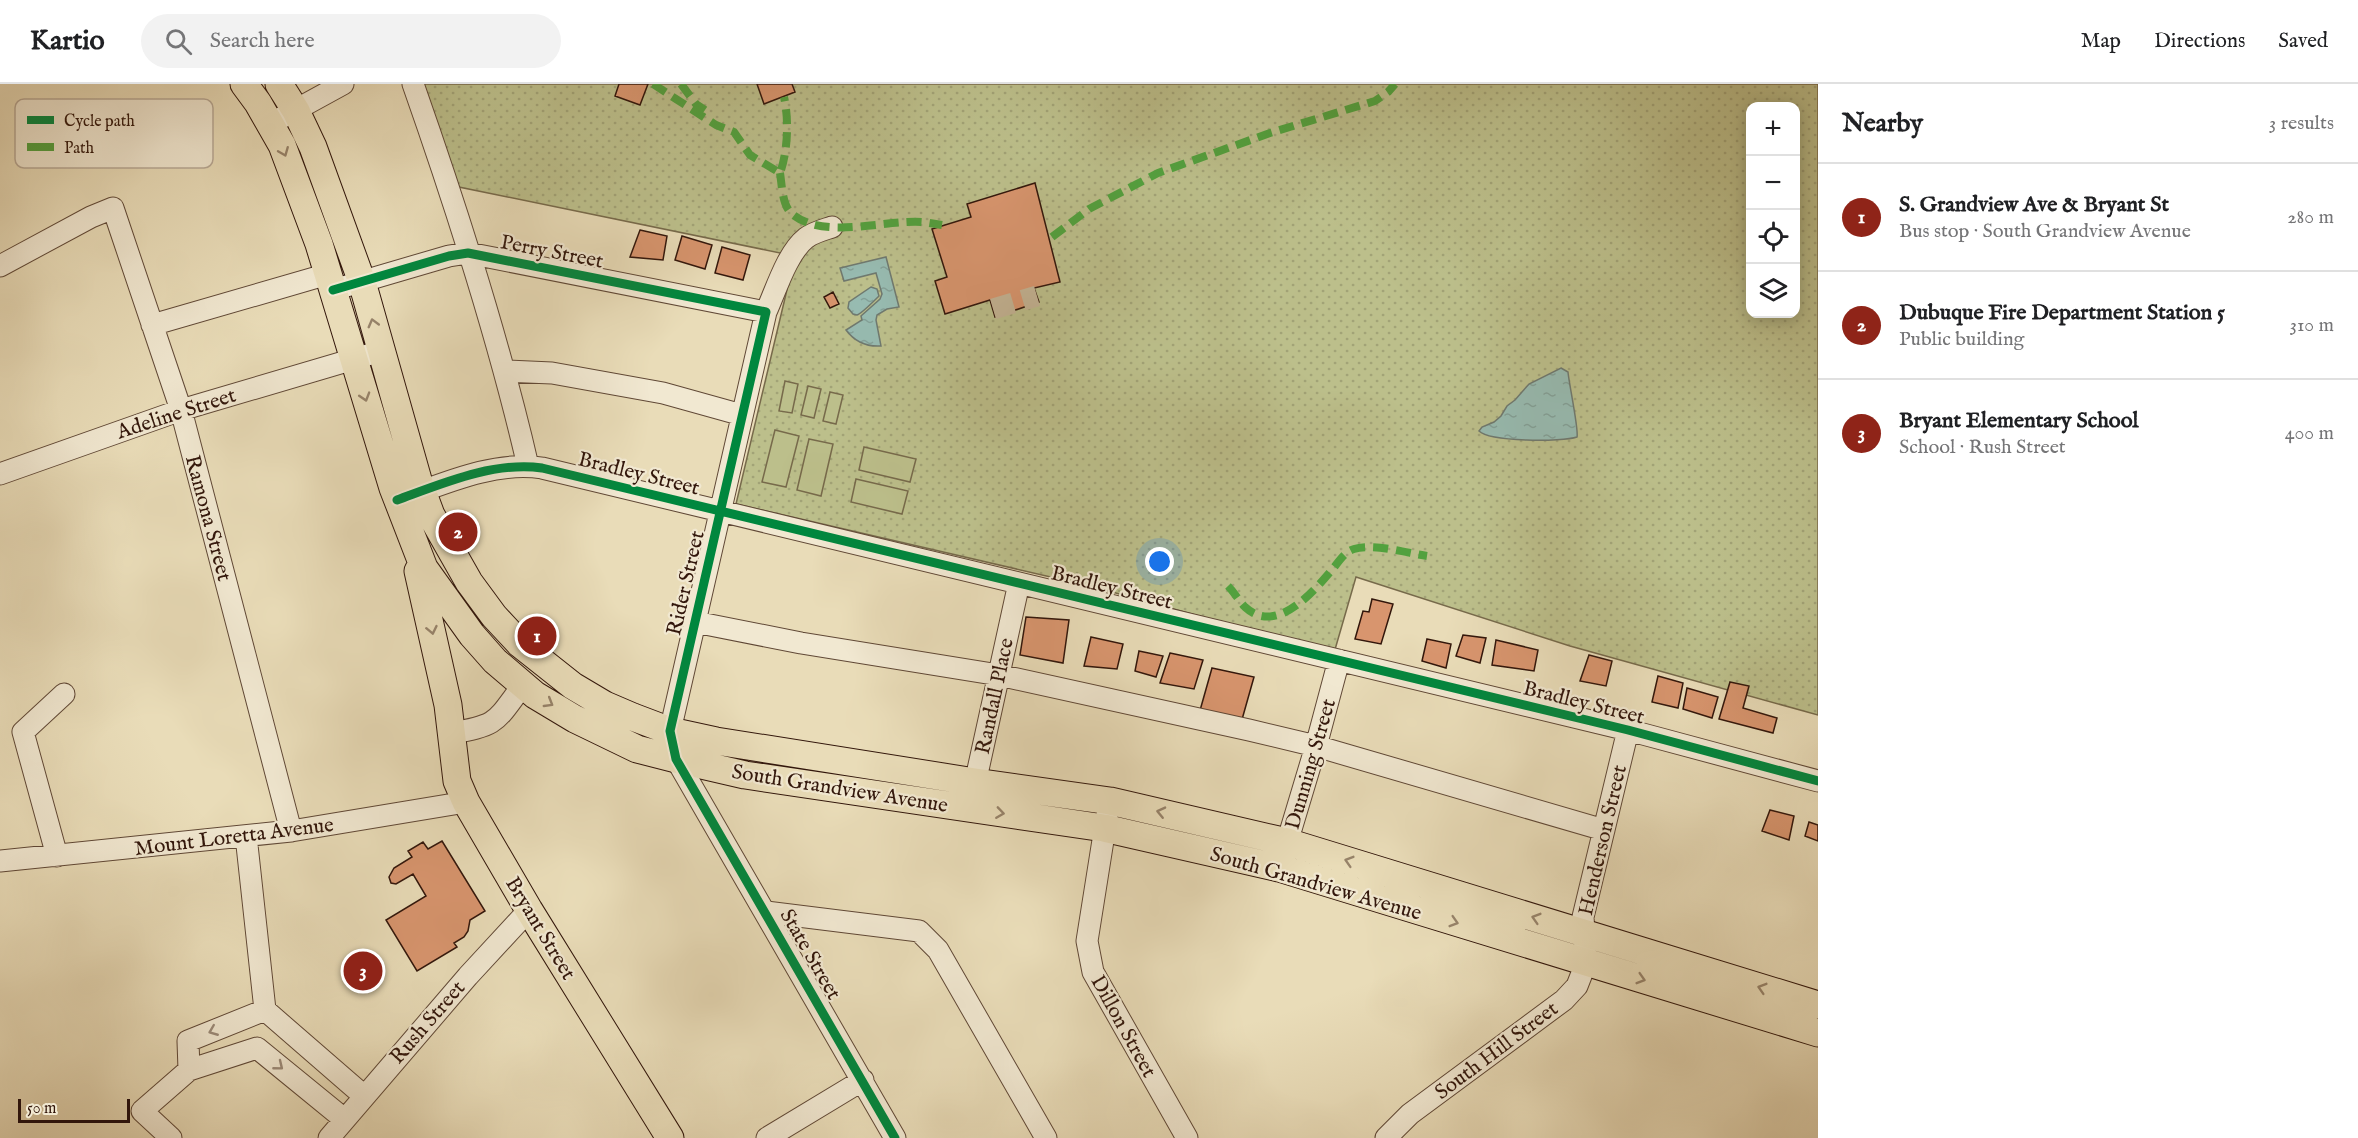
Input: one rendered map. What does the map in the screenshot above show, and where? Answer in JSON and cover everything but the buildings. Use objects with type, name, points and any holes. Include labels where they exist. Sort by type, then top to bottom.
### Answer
[{"type":"main road","name":"South Grandview Avenue","points":[[244,84],[282,145],[319,244],[397,500],[424,568],[455,613],[488,653],[535,695],[575,719],[637,749],[676,759],[745,774],[1104,828],[1279,868],[1584,948],[1818,1005]]},
{"type":"main road","name":"South Grandview Avenue","points":[[279,84],[296,111],[313,147],[362,282],[422,491],[431,515],[454,556],[494,616],[520,644],[573,686],[605,705],[670,730],[716,741],[1110,801],[1287,842],[1818,1033]]},
{"type":"main road","points":[[409,532],[448,705]]},
{"type":"main road","points":[[448,705],[458,572],[454,556]]},
{"type":"main road","points":[[451,665],[463,652],[477,650],[488,653]]},
{"type":"main road","name":"Bryant Street","points":[[448,705],[457,781],[466,802],[529,910],[670,1138]]},
{"type":"street","points":[[270,124],[343,84]]},
{"type":"street","points":[[413,84],[450,191],[506,372],[528,466]]},
{"type":"street","name":"Ramona Street","points":[[0,266],[112,208],[181,410],[291,831]]},
{"type":"street","name":"Rider Street","points":[[693,788],[676,759],[670,730],[766,312],[799,244],[808,236],[832,227]]},
{"type":"street","name":"Perry Street","points":[[152,325],[330,282],[362,282],[468,253],[766,312]]},
{"type":"street","name":"Adeline Street","points":[[0,474],[181,410],[381,351]]},
{"type":"street","points":[[506,372],[552,373],[663,393],[742,416]]},
{"type":"street","name":"Bradley Street","points":[[397,500],[504,468],[528,466],[1628,730],[1818,781]]},
{"type":"street","name":"Randall Place","points":[[969,809],[1019,583]]},
{"type":"street","points":[[695,622],[801,643],[999,675],[1316,746],[1604,830]]},
{"type":"street","name":"Dunning Street","points":[[1279,868],[1339,660]]},
{"type":"street","points":[[452,733],[479,729],[496,721],[523,685]]},
{"type":"street","points":[[57,856],[23,732],[64,694]]},
{"type":"street","name":"Henderson Street","points":[[1584,948],[1583,917],[1628,730]]},
{"type":"street","name":"State Street","points":[[693,788],[896,1138]]},
{"type":"street","name":"Dillon Street","points":[[1110,801],[1087,941],[1093,972],[1187,1138]]},
{"type":"street","name":"Mount Loretta Avenue","points":[[0,861],[291,831],[466,802]]},
{"type":"street","points":[[246,836],[265,1010],[364,1096]]},
{"type":"street","name":"Rush Street","points":[[329,1138],[500,939],[529,910]]},
{"type":"street","points":[[766,912],[919,931],[938,950],[1046,1138]]},
{"type":"street","name":"South Hill Street","points":[[1386,1138],[1403,1120],[1572,993],[1581,979],[1584,948]]},
{"type":"street","points":[[189,1070],[188,1041],[265,1010]]},
{"type":"street","points":[[243,1019],[257,1047],[345,1119]]},
{"type":"street","points":[[171,1138],[142,1111],[189,1070],[257,1047]]},
{"type":"street","points":[[767,1138],[863,1080]]},
{"type":"green space","points":[[421,84],[1818,84],[1818,715],[1570,646],[1356,577],[1334,653],[1094,587],[736,504],[795,256],[459,187]]},
{"type":"green space","points":[[785,381],[798,384],[792,413],[779,411]]},
{"type":"green space","points":[[808,386],[821,389],[814,418],[801,415]]},
{"type":"green space","points":[[830,392],[843,395],[836,424],[823,421]]},
{"type":"green space","points":[[775,430],[799,436],[786,487],[762,482]]},
{"type":"green space","points":[[809,439],[833,444],[821,496],[797,490]]},
{"type":"green space","points":[[864,447],[916,459],[910,482],[859,470]]},
{"type":"green space","points":[[856,479],[908,491],[902,514],[851,502]]},
{"type":"water","points":[[886,257],[899,307],[887,309],[877,315],[881,346],[870,346],[857,341],[846,330],[862,320],[861,316],[880,299],[882,294],[876,273],[844,281],[840,268]]},
{"type":"water","points":[[871,287],[877,289],[879,296],[859,314],[853,314],[848,308],[849,302]]},
{"type":"water","points":[[1561,368],[1568,372],[1577,437],[1542,440],[1511,439],[1486,435],[1479,431],[1501,416],[1507,406],[1529,384]]},
{"type":"tunnel","points":[[993,309],[1037,296]]},
{"type":"marked path","points":[[653,84],[716,125],[734,132],[750,155],[780,173],[787,135],[784,97]]},
{"type":"marked path","points":[[681,84],[696,104],[705,110]]},
{"type":"marked path","points":[[1052,237],[1089,209],[1158,173],[1270,133],[1375,101],[1395,84]]},
{"type":"marked path","points":[[780,173],[786,205],[791,213],[804,221],[820,226],[837,227],[908,222],[942,225]]},
{"type":"marked path","points":[[1228,586],[1245,607],[1257,615],[1269,617],[1293,608],[1304,599],[1350,550],[1371,547],[1427,556]]},
{"type":"cycle path","points":[[333,290],[449,256],[468,253],[766,312],[670,731],[676,759],[895,1138]]},
{"type":"cycle path","points":[[397,500],[468,475],[505,468],[542,468],[1628,730],[1818,781]]},
{"type":"place","name":"Dubuque Fire Department Station 5","points":[[458,532]]},
{"type":"place","name":"S. Grandview Ave & Bryant St","points":[[537,636]]},
{"type":"place","name":"Bryant Elementary School","points":[[363,971]]}]
